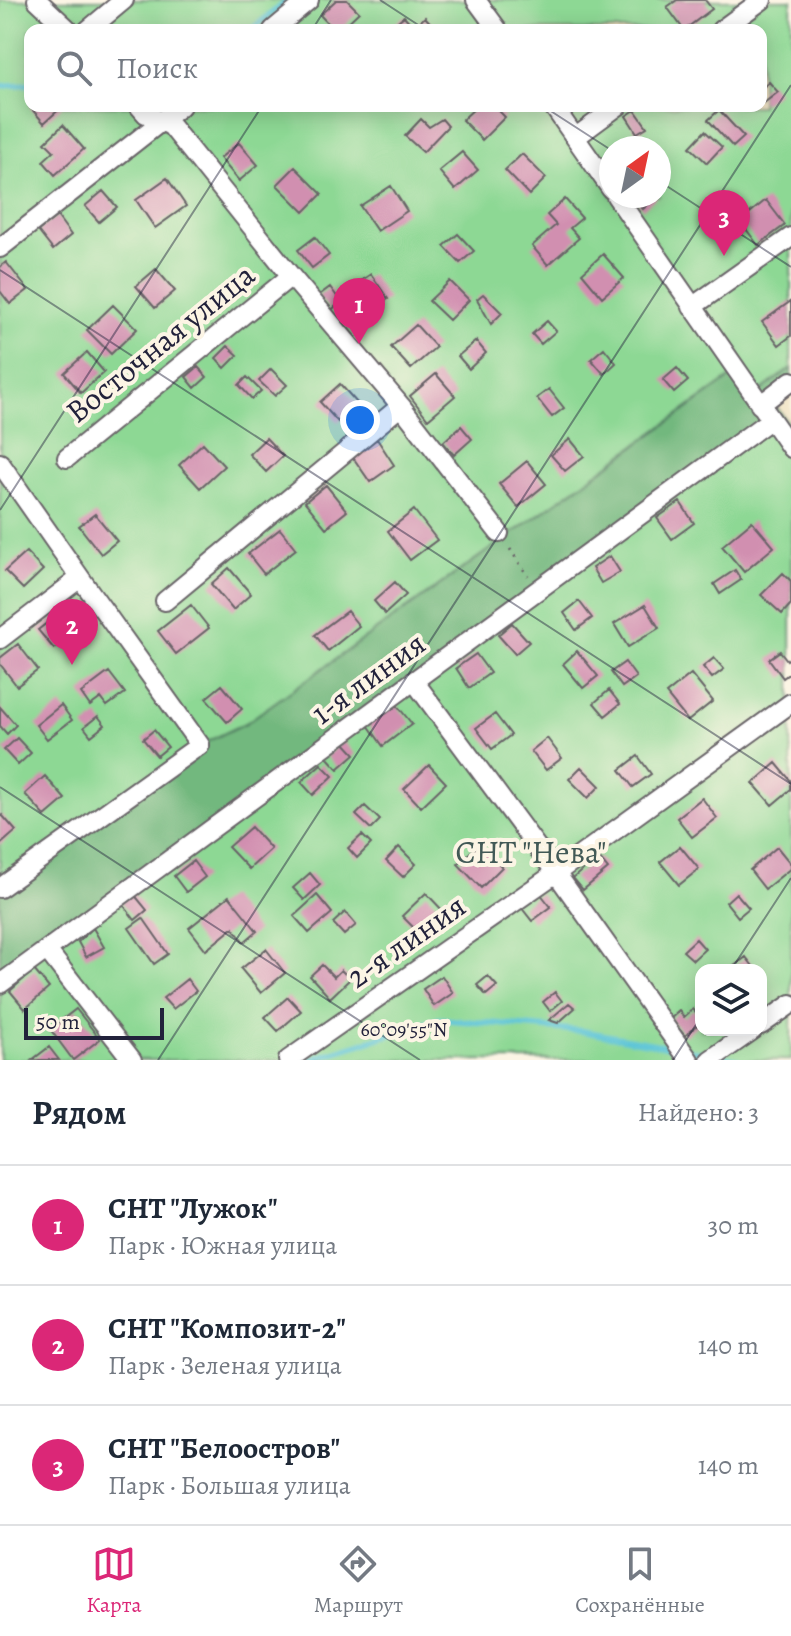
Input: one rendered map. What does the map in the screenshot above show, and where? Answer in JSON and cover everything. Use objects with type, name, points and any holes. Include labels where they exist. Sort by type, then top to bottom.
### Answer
[{"type":"street","points":[[37,0],[63,24]]},
{"type":"street","points":[[95,24],[124,0]]},
{"type":"street","points":[[280,24],[309,0]]},
{"type":"street","points":[[476,0],[494,24]]},
{"type":"street","points":[[729,24],[762,0]]},
{"type":"street","points":[[144,112],[171,126],[291,276],[401,406],[499,533]]},
{"type":"street","points":[[0,248],[174,112]]},
{"type":"street","points":[[557,112],[599,171]]},
{"type":"street","points":[[576,137],[610,112]]},
{"type":"street","points":[[624,208],[791,448]]},
{"type":"street","points":[[692,307],[791,237]]},
{"type":"street","name":"Восточная улица","points":[[67,458],[291,276]]},
{"type":"street","name":"1-я линия","points":[[0,984],[538,590],[765,412],[791,381]]},
{"type":"street","points":[[165,601],[401,406]]},
{"type":"street","points":[[0,463],[200,745],[0,888]]},
{"type":"street","points":[[0,639],[80,578]]},
{"type":"street","points":[[414,681],[689,1060]]},
{"type":"street","name":"2-я линия","points":[[288,1060],[556,873],[791,703]]},
{"type":"street","points":[[47,950],[132,1060]]},
{"type":"street","points":[[767,1021],[791,1004]]},
{"type":"street","points":[[710,1060],[744,1036]]},
{"type":"path","points":[[499,533],[538,590]]},
{"type":"green space","points":[[0,0],[791,0],[791,368],[754,396],[737,373],[246,723],[200,745],[0,888]]},
{"type":"green space","points":[[791,368],[791,381],[770,397],[791,426],[791,448],[772,423],[0,984],[0,888],[200,745],[246,723],[738,373],[754,396]]},
{"type":"green space","name":"СНТ \"Нева\"","points":[[772,422],[791,448],[791,1060],[0,1060],[0,984]]},
{"type":"building","points":[[336,0],[347,0],[359,12],[346,24],[328,24],[320,15]]},
{"type":"building","points":[[677,0],[705,0],[712,9],[692,24],[680,24],[667,7]]},
{"type":"building","points":[[404,16],[411,24],[394,24]]},
{"type":"building","points":[[425,17],[431,24],[417,24]]},
{"type":"building","points":[[769,82],[778,92],[767,101]]},
{"type":"building","points":[[34,112],[56,112],[44,123]]},
{"type":"building","points":[[471,112],[500,112],[505,117],[482,140],[462,120]]},
{"type":"building","points":[[636,112],[647,127],[637,133],[626,116]]},
{"type":"building","points":[[721,112],[744,137],[733,147],[708,120]]},
{"type":"building","points":[[421,119],[429,127],[442,119],[448,126],[423,152],[405,136]]},
{"type":"building","points":[[63,125],[84,149],[55,175],[43,161],[54,151],[45,142]]},
{"type":"building","points":[[705,131],[722,147],[707,163],[690,147]]},
{"type":"building","points":[[239,143],[258,165],[239,181],[220,158]]},
{"type":"building","points":[[462,152],[478,170],[455,190],[439,171]]},
{"type":"building","points":[[522,154],[546,178],[529,195],[505,170]]},
{"type":"building","points":[[295,167],[322,194],[304,212],[277,185]]},
{"type":"building","points":[[167,178],[186,206],[155,228],[136,200]]},
{"type":"building","points":[[391,186],[407,211],[377,231],[360,206]]},
{"type":"building","points":[[103,191],[117,207],[99,222],[85,206]]},
{"type":"building","points":[[565,199],[582,218],[570,228],[579,238],[548,265],[532,246],[556,225],[547,215]]},
{"type":"building","points":[[766,200],[785,225],[758,245],[740,221]]},
{"type":"building","points":[[57,216],[71,235],[53,250],[38,231]]},
{"type":"building","points":[[458,234],[474,251],[460,263],[444,246]]},
{"type":"building","points":[[315,237],[329,255],[312,268],[298,250]]},
{"type":"building","points":[[603,254],[624,278],[602,297],[582,273]]},
{"type":"building","points":[[6,262],[28,290],[10,304],[0,291],[0,267]]},
{"type":"building","points":[[156,269],[175,291],[155,308],[136,286]]},
{"type":"building","points":[[371,274],[388,299],[363,316],[346,291]]},
{"type":"building","points":[[450,281],[469,300],[449,320],[429,301]]},
{"type":"building","points":[[330,287],[341,302],[330,311],[318,296]]},
{"type":"building","points":[[483,294],[502,313],[491,324],[477,299]]},
{"type":"building","points":[[791,301],[791,336],[779,345],[762,322]]},
{"type":"building","points":[[113,305],[137,329],[111,354],[87,330]]},
{"type":"building","points":[[547,321],[556,331],[541,344],[532,334]]},
{"type":"building","points":[[416,325],[436,347],[411,369],[391,347]]},
{"type":"building","points":[[476,341],[486,353],[469,369],[458,356]]},
{"type":"building","points":[[228,346],[238,355],[225,368],[216,358]]},
{"type":"building","points":[[604,348],[616,363],[604,374],[591,359]]},
{"type":"building","points":[[87,352],[104,372],[81,393],[64,373]]},
{"type":"building","points":[[198,367],[207,377],[195,388],[186,377]]},
{"type":"building","points":[[677,368],[688,381],[674,393],[663,380]]},
{"type":"building","points":[[271,369],[287,385],[275,396],[259,381]]},
{"type":"building","points":[[436,374],[455,396],[428,419],[410,396]]},
{"type":"building","points":[[247,377],[261,391],[252,399],[239,385]]},
{"type":"building","points":[[340,384],[358,404],[338,422],[320,402]]},
{"type":"building","points":[[549,389],[564,408],[552,417],[537,398]]},
{"type":"building","points":[[461,426],[472,439],[454,455],[443,442]]},
{"type":"building","points":[[266,438],[283,456],[266,472],[249,454]]},
{"type":"building","points":[[377,439],[394,465],[370,482],[352,456]]},
{"type":"building","points":[[570,439],[584,456],[565,471],[551,455]]},
{"type":"building","points":[[203,443],[224,466],[200,488],[179,465]]},
{"type":"building","points":[[527,461],[546,484],[518,507],[499,484]]},
{"type":"building","points":[[326,485],[347,511],[326,528],[305,502]]},
{"type":"building","points":[[680,502],[694,523],[672,539],[657,518]]},
{"type":"building","points":[[414,510],[437,540],[410,560],[388,531]]},
{"type":"building","points":[[95,514],[117,541],[101,554],[79,526]]},
{"type":"building","points":[[752,521],[774,547],[744,572],[722,546]]},
{"type":"building","points":[[280,529],[296,549],[264,574],[248,554]]},
{"type":"building","points":[[26,552],[43,570],[23,589],[5,571]]},
{"type":"building","points":[[610,556],[620,572],[601,583],[592,568]]},
{"type":"building","points":[[229,568],[251,594],[233,610],[211,584]]},
{"type":"building","points":[[735,570],[741,580],[720,594],[714,584]]},
{"type":"building","points":[[783,573],[791,581],[791,604],[782,614],[761,595]]},
{"type":"building","points":[[395,582],[406,595],[385,614],[374,601]]},
{"type":"building","points":[[579,601],[592,618],[576,630],[564,613]]},
{"type":"building","points":[[191,605],[209,628],[176,654],[158,631]]},
{"type":"building","points":[[645,605],[659,628],[628,647],[614,624]]},
{"type":"building","points":[[62,611],[78,630],[54,649],[38,630]]},
{"type":"building","points":[[347,611],[359,626],[328,651],[315,635]]},
{"type":"building","points":[[512,623],[529,642],[515,654],[498,635]]},
{"type":"building","points":[[18,644],[38,670],[17,686],[0,664],[0,658]]},
{"type":"building","points":[[577,651],[598,676],[583,688],[563,664]]},
{"type":"building","points":[[780,651],[787,660],[791,657],[791,672],[783,678],[769,659]]},
{"type":"building","points":[[476,654],[490,673],[469,688],[456,668]]},
{"type":"building","points":[[714,658],[724,669],[712,678],[703,667]]},
{"type":"building","points":[[625,662],[636,677],[622,687],[611,672]]},
{"type":"building","points":[[109,672],[125,693],[107,706],[101,698],[90,706],[81,693]]},
{"type":"building","points":[[691,674],[713,701],[688,721],[666,694]]},
{"type":"building","points":[[222,685],[242,709],[227,722],[206,698]]},
{"type":"building","points":[[609,690],[620,704],[605,716],[594,703]]},
{"type":"building","points":[[396,704],[412,724],[383,746],[368,725]]},
{"type":"building","points":[[61,705],[72,720],[47,739],[36,725]]},
{"type":"building","points":[[0,707],[16,725],[7,734],[0,726]]},
{"type":"building","points":[[495,714],[511,735],[492,749],[476,728]]},
{"type":"building","points":[[98,716],[105,725],[91,736],[84,727]]},
{"type":"building","points":[[154,730],[168,747],[157,756],[143,739]]},
{"type":"building","points":[[17,738],[31,753],[18,765],[4,750]]},
{"type":"building","points":[[547,738],[562,758],[546,770],[531,751]]},
{"type":"building","points":[[343,741],[355,754],[338,769],[326,756]]},
{"type":"building","points":[[638,756],[651,774],[633,787],[620,770]]},
{"type":"building","points":[[776,763],[791,781],[791,789],[772,805],[753,783]]},
{"type":"building","points":[[321,764],[333,776],[313,795],[301,782]]},
{"type":"building","points":[[429,765],[446,783],[421,807],[404,789]]},
{"type":"building","points":[[581,767],[600,786],[588,798],[569,779]]},
{"type":"building","points":[[45,776],[65,799],[45,816],[25,794]]},
{"type":"building","points":[[702,798],[717,818],[692,837],[677,818]]},
{"type":"building","points":[[365,806],[380,820],[371,829],[356,815]]},
{"type":"building","points":[[2,815],[16,831],[0,845],[0,817]]},
{"type":"building","points":[[251,827],[271,849],[249,869],[228,847]]},
{"type":"building","points":[[362,835],[371,844],[357,858],[348,848]]},
{"type":"building","points":[[479,844],[502,867],[481,888],[458,864]]},
{"type":"building","points":[[680,846],[699,869],[679,885],[660,862]]},
{"type":"building","points":[[399,847],[416,864],[403,877],[386,861]]},
{"type":"building","points":[[777,847],[791,868],[765,889],[750,870]]},
{"type":"building","points":[[598,857],[608,869],[583,890],[573,878]]},
{"type":"building","points":[[193,861],[205,877],[186,892],[174,876]]},
{"type":"building","points":[[310,873],[320,885],[304,900],[293,888]]},
{"type":"building","points":[[133,893],[147,910],[135,920],[121,902]]},
{"type":"building","points":[[426,893],[446,914],[423,937],[402,916]]},
{"type":"building","points":[[540,893],[551,907],[532,921],[521,907]]},
{"type":"building","points":[[736,893],[749,908],[738,917],[726,902]]},
{"type":"building","points":[[317,895],[332,913],[309,933],[294,916]]},
{"type":"building","points":[[229,896],[257,931],[244,942],[233,928],[206,950],[189,928]]},
{"type":"building","points":[[345,912],[356,925],[344,935],[333,923]]},
{"type":"building","points":[[143,918],[168,954],[154,964],[129,928]]},
{"type":"building","points":[[93,928],[104,947],[86,957],[78,942]]},
{"type":"building","points":[[696,939],[705,949],[693,960],[683,951]]},
{"type":"building","points":[[266,949],[285,973],[261,993],[241,969]]},
{"type":"building","points":[[746,957],[751,964],[737,964]]},
{"type":"building","points":[[322,965],[334,977],[341,970],[350,979],[330,998],[310,976]]},
{"type":"building","points":[[34,970],[49,988],[25,1009],[10,991]]},
{"type":"building","points":[[442,976],[453,993],[434,1006],[423,989]]},
{"type":"building","points":[[488,976],[497,986],[486,995],[477,985]]},
{"type":"building","points":[[187,979],[196,991],[173,1009],[163,998]]},
{"type":"building","points":[[555,992],[562,1001],[550,1011],[543,1002]]},
{"type":"building","points":[[288,997],[301,1011],[278,1031],[265,1017]]},
{"type":"building","points":[[569,1003],[575,1008],[558,1023],[549,1020]]},
{"type":"building","points":[[76,1009],[100,1039],[73,1060],[50,1029]]},
{"type":"building","points":[[693,1009],[695,1011],[695,1027],[685,1036],[670,1019],[679,1011],[684,1017]]},
{"type":"building","points":[[49,1047],[59,1060],[32,1060]]},
{"type":"waterway","points":[[258,24],[288,0]]},
{"type":"waterway","points":[[0,86],[24,84]]},
{"type":"waterway","points":[[309,1060],[439,1019],[582,1031],[676,1048]]},
{"type":"waterway","points":[[687,1050],[711,1055]]},
{"type":"waterway","points":[[722,1057],[738,1060]]},
{"type":"place","name":"СНТ \"Белоостров\"","points":[[724,256]]},
{"type":"place","name":"СНТ \"Лужок\"","points":[[359,344]]},
{"type":"place","name":"СНТ \"Композит-2\"","points":[[72,665]]}]
